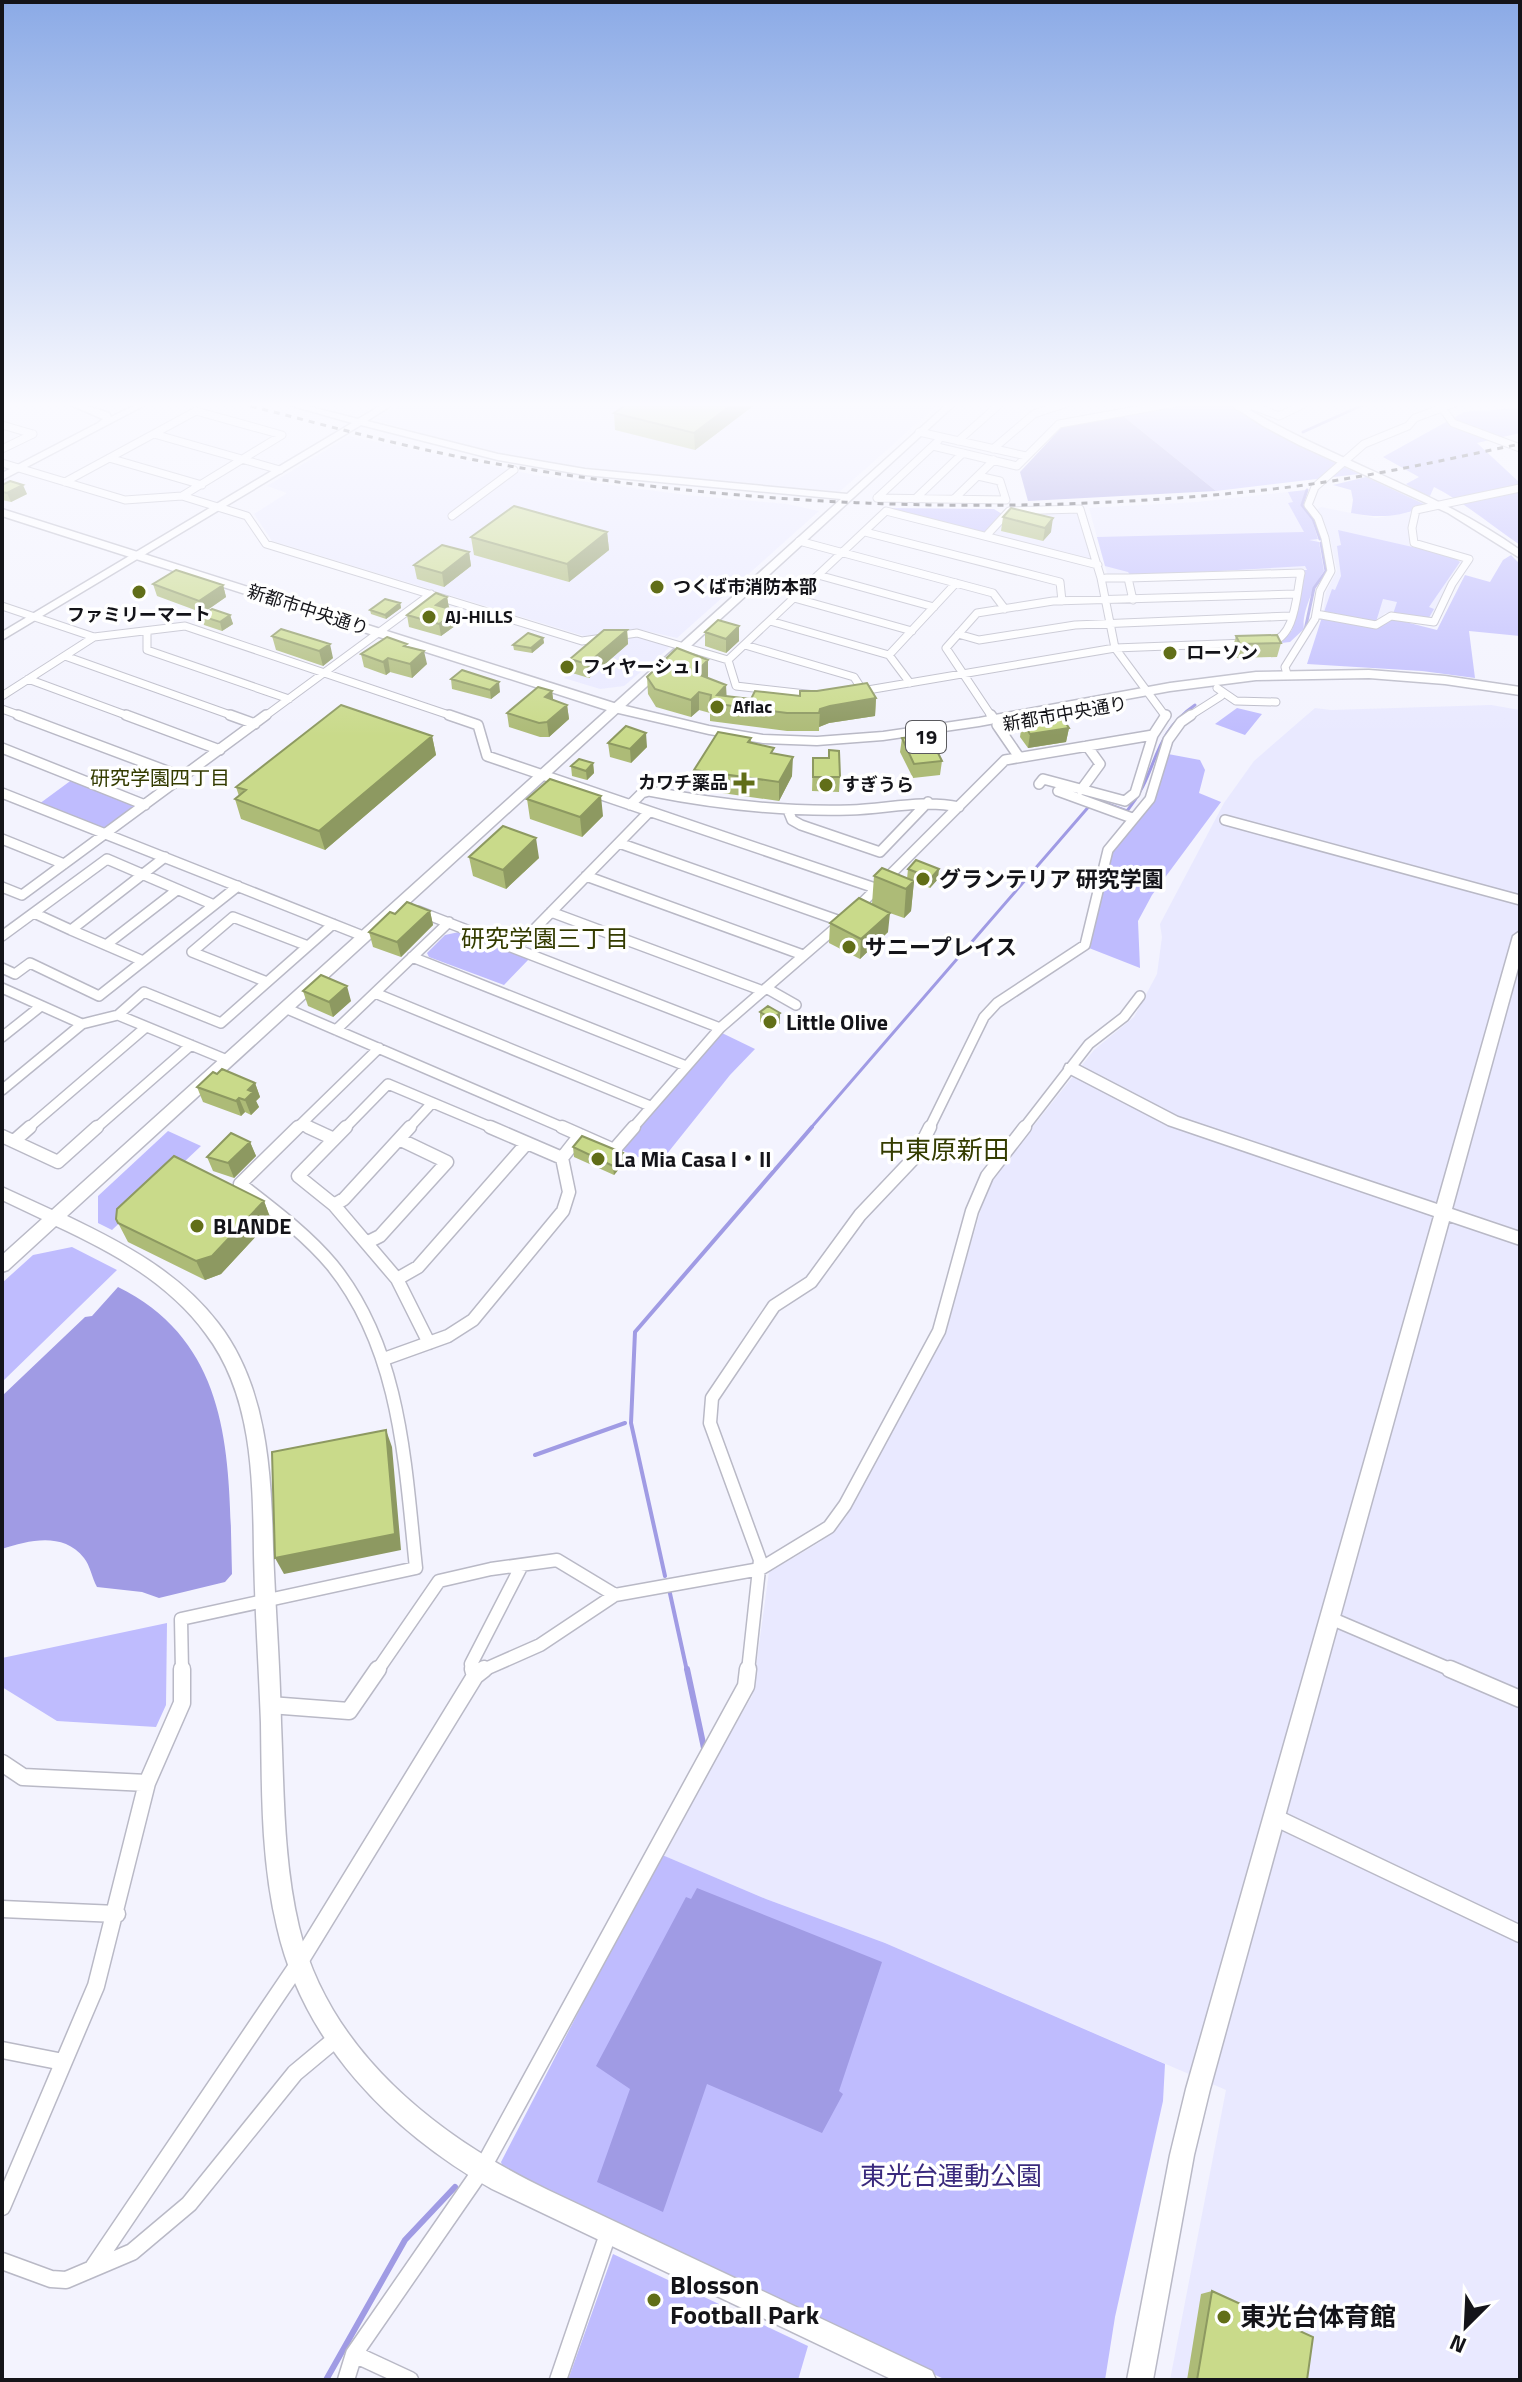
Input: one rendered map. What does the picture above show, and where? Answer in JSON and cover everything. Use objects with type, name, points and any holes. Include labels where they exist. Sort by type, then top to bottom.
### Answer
[{"type":"main road","name":"新都市中央通り","points":[[9,514],[615,708],[636,710],[726,733],[798,740],[867,738],[995,722],[1149,694],[1287,674],[1395,675],[1520,691]]},
{"type":"main road","name":"新都市中央通り","points":[[1149,694],[1219,692],[1357,680],[1438,686],[1520,699]]},
{"type":"street","points":[[2,637],[205,514]]},
{"type":"street","points":[[241,514],[247,516],[266,544],[582,641],[637,633],[728,660]]},
{"type":"street","points":[[2,1265],[829,514]]},
{"type":"street","points":[[728,660],[883,514]]},
{"type":"street","points":[[899,514],[1098,565]]},
{"type":"street","points":[[986,536],[1006,514]]},
{"type":"street","points":[[1082,514],[1098,565],[1115,648],[1167,716],[1153,735],[1135,793],[1125,801],[1043,779],[1039,784],[1132,818]]},
{"type":"street","points":[[1287,674],[1285,667],[1303,641],[1316,614],[1320,591],[1331,571],[1325,538],[1315,514]]},
{"type":"street","points":[[1316,614],[1376,625],[1391,616],[1434,622],[1452,584],[1469,559],[1414,543],[1412,528],[1415,514]]},
{"type":"street","points":[[1455,514],[1520,555]]},
{"type":"street","points":[[865,532],[1060,582],[1062,601]]},
{"type":"street","points":[[799,541],[993,593],[1005,609]]},
{"type":"street","points":[[843,694],[1115,648],[1276,642],[1290,627],[1301,573],[1106,578]]},
{"type":"street","points":[[818,575],[934,607]]},
{"type":"street","points":[[1128,578],[1133,600]]},
{"type":"street","points":[[889,655],[956,583]]},
{"type":"street","points":[[2,887],[22,895],[431,594]]},
{"type":"street","points":[[1019,757],[946,648],[977,613],[1062,601],[1295,594]]},
{"type":"street","points":[[794,598],[912,631]]},
{"type":"street","points":[[2,606],[94,637],[185,626],[478,725],[487,756],[878,889]]},
{"type":"street","points":[[958,634],[979,640],[1075,625],[1291,616]]},
{"type":"street","points":[[770,621],[889,655],[910,683]]},
{"type":"street","points":[[147,631],[147,650],[289,699]]},
{"type":"street","points":[[2,696],[94,637]]},
{"type":"street","points":[[745,645],[854,677],[863,691]]},
{"type":"street","points":[[65,656],[255,724]]},
{"type":"street","points":[[728,660],[736,686],[778,693],[821,695]]},
{"type":"street","points":[[28,679],[220,750]]},
{"type":"street","points":[[2,685],[12,689]]},
{"type":"street","points":[[346,2380],[354,2354],[482,2169],[746,1686],[760,1560],[710,1423],[712,1398],[774,1306],[811,1282],[860,1215],[915,1157],[984,1017],[997,1003],[1085,945],[1108,850],[1150,799],[1168,740],[1181,722],[1219,692],[1236,703],[1276,702]]},
{"type":"street","points":[[2,709],[183,777]]},
{"type":"street","points":[[285,1008],[614,1150],[720,1028],[843,922],[1005,760],[1153,735]]},
{"type":"street","points":[[1081,790],[1100,764],[1087,746]]},
{"type":"street","points":[[2,748],[145,805]]},
{"type":"street","points":[[630,805],[642,793],[649,791],[727,806],[788,810],[854,809],[939,801],[959,807]]},
{"type":"street","points":[[2,793],[363,936]]},
{"type":"street","points":[[788,810],[792,820],[801,825],[880,852],[929,802]]},
{"type":"street","points":[[516,948],[649,812]]},
{"type":"street","points":[[1225,820],[1520,900]]},
{"type":"street","points":[[2,839],[64,864]]},
{"type":"street","points":[[619,843],[843,922]]},
{"type":"street","points":[[71,930],[165,857]]},
{"type":"street","points":[[2,936],[107,859],[214,905]]},
{"type":"street","points":[[586,876],[803,955]]},
{"type":"street","points":[[2,968],[15,974],[30,963],[99,996],[238,886]]},
{"type":"street","points":[[106,945],[177,890]]},
{"type":"street","points":[[398,904],[720,1028]]},
{"type":"street","points":[[551,912],[795,1000]]},
{"type":"street","points":[[34,913],[143,961]]},
{"type":"street","points":[[267,982],[192,952],[233,917],[308,946]]},
{"type":"street","points":[[336,1030],[449,922]]},
{"type":"street","points":[[2,1090],[82,1024],[118,1015],[144,992],[221,1023],[333,924]]},
{"type":"street","points":[[1140,2380],[1194,2103],[1517,959],[1520,936]]},
{"type":"street","points":[[412,957],[686,1066]]},
{"type":"street","points":[[2,988],[82,1024]]},
{"type":"street","points":[[375,993],[650,1106]]},
{"type":"street","points":[[94,2266],[299,1963],[475,1676],[488,1666],[540,1645],[615,1595],[760,1569],[829,1527],[845,1505],[939,1331],[972,1211],[987,1176],[1089,1044],[1124,1017],[1140,996]]},
{"type":"street","points":[[2,1037],[41,1006]]},
{"type":"street","points":[[118,1015],[227,1060]]},
{"type":"street","points":[[14,1141],[146,1027]]},
{"type":"street","points":[[2,1136],[58,1162],[191,1045]]},
{"type":"street","points":[[2,2207],[96,1986],[117,1914],[147,1783],[182,1703],[181,1619],[416,1568],[400,1419],[384,1359],[354,1295],[333,1265],[294,1225],[240,1184],[379,1048]]},
{"type":"street","points":[[1071,1068],[1173,1121],[1520,1239]]},
{"type":"street","points":[[429,1343],[397,1279],[368,1242],[334,1205],[298,1176],[388,1084],[562,1158]]},
{"type":"street","points":[[334,1205],[344,1199],[432,1103]]},
{"type":"street","points":[[301,1124],[334,1139]]},
{"type":"street","points":[[384,1359],[429,1343],[473,1320],[563,1211],[569,1192],[562,1158],[580,1135]]},
{"type":"street","points":[[368,1242],[380,1236],[447,1162],[399,1139]]},
{"type":"street","points":[[397,1279],[418,1267],[527,1143]]},
{"type":"street","points":[[2,1193],[160,1277],[201,1314],[229,1353],[246,1390],[260,1449],[276,1855],[281,1903],[299,1963],[337,2038],[375,2085],[404,2112],[482,2169],[897,2374],[923,2380]]},
{"type":"street","points":[[270,1705],[349,1711],[439,1581],[557,1560],[615,1595]]},
{"type":"street","points":[[475,1676],[471,1664],[522,1565]]},
{"type":"street","points":[[1330,1618],[1520,1699]]},
{"type":"street","points":[[2,1763],[23,1777],[147,1783]]},
{"type":"street","points":[[1274,1817],[1520,1934]]},
{"type":"street","points":[[2,1909],[117,1914]]},
{"type":"street","points":[[2,2261],[51,2279],[66,2280],[132,2252],[189,2204],[295,2073],[337,2038]]},
{"type":"street","points":[[2,2050],[63,2062]]},
{"type":"street","points":[[558,2380],[609,2231]]},
{"type":"street","points":[[354,2354],[410,2380]]},
{"type":"shaded area","points":[[254,514],[815,514],[677,638],[638,629],[584,636],[272,541]]},
{"type":"shaded area","points":[[1009,514],[1077,514],[1092,560],[991,535]]},
{"type":"shaded area","points":[[1091,514],[1308,514],[1312,520],[1324,569],[1108,577]]},
{"type":"shaded area","points":[[1318,514],[1357,514],[1376,518],[1412,514],[1409,544],[1466,558],[1429,622],[1385,613],[1377,623],[1323,612],[1326,592],[1337,571],[1323,520]]},
{"type":"shaded area","points":[[636,635],[667,644],[669,648],[624,686],[600,689],[564,678],[607,641]]},
{"type":"shaded area","points":[[1491,705],[1520,710],[1520,2380],[1170,2380],[1226,2090],[885,1943],[766,1899],[660,1854],[752,1696],[769,1572],[820,1542],[846,1517],[946,1328],[989,1182],[1094,1050],[1134,1017],[1157,974],[1162,937],[1160,924],[1224,803],[1254,761],[1315,708]]},
{"type":"shaded area","points":[[118,1287],[156,1311],[185,1341],[205,1374],[218,1411],[229,1490],[232,1574],[225,1582],[159,1598],[142,1592],[97,1587],[84,1558],[66,1544],[46,1540],[2,1549],[2,1396],[85,1317],[92,1316]]},
{"type":"shaded area","points":[[697,1888],[882,1962],[839,2091],[843,2094],[822,2133],[707,2084],[663,2212],[597,2182],[630,2089],[596,2066],[686,1897],[691,1899]]},
{"type":"green space","points":[[908,514],[1002,514],[984,534]]},
{"type":"green space","points":[[1294,514],[1308,514],[1312,520],[1318,539],[1309,540],[1319,542],[1324,571],[1307,607],[1304,629],[1290,642],[1281,643],[1292,630],[1302,570],[1307,570],[1305,566],[1131,576],[1128,572],[1105,566],[1097,537],[1304,532]]},
{"type":"green space","points":[[1358,514],[1397,514],[1389,516]]},
{"type":"green space","points":[[1477,514],[1520,514],[1520,545]]},
{"type":"green space","points":[[1338,530],[1452,556],[1460,562],[1429,607],[1434,609],[1427,621],[1393,614],[1397,602],[1383,599],[1376,622],[1324,612],[1332,589],[1335,590],[1341,576]]},
{"type":"green space","points":[[1511,555],[1520,564],[1520,636],[1469,631],[1475,678],[1422,671],[1307,664],[1322,617],[1374,627],[1382,626],[1390,618],[1437,630],[1465,575],[1490,582],[1503,560]]},
{"type":"green space","points":[[1237,708],[1262,714],[1245,735],[1215,724]]},
{"type":"green space","points":[[1168,754],[1200,760],[1205,770],[1199,793],[1221,802],[1152,895],[1138,921],[1140,968],[1089,948],[1113,851],[1154,800]]},
{"type":"green space","points":[[73,779],[138,804],[105,830],[39,804]]},
{"type":"green space","points":[[459,932],[529,959],[504,985],[429,957],[427,953],[445,935]]},
{"type":"green space","points":[[722,1033],[755,1049],[730,1075],[658,1165],[621,1150]]},
{"type":"green space","points":[[168,1131],[201,1146],[112,1230],[98,1223],[98,1196]]},
{"type":"green space","points":[[72,1247],[117,1270],[2,1382],[2,1283],[33,1255]]},
{"type":"green space","points":[[167,1623],[166,1705],[156,1727],[57,1721],[2,1687],[2,1658]]},
{"type":"green space","name":"東光台運動公園","points":[[660,1854],[766,1899],[885,1943],[1165,2064],[1163,2101],[1115,2317],[1105,2380],[946,2380],[504,2172],[501,2162]]},
{"type":"green space","name":"Blosson Football Park","points":[[613,2254],[808,2346],[798,2380],[568,2380]]},
{"type":"building","points":[[503,514],[543,514],[607,532],[567,564],[471,537]]},
{"type":"building","points":[[1006,514],[1037,514],[1053,518],[1045,528],[1003,517]]},
{"type":"building","points":[[442,545],[469,552],[442,573],[414,565]]},
{"type":"building","points":[[176,570],[223,585],[199,601],[153,584]]},
{"type":"building","points":[[436,593],[447,597],[436,605],[457,611],[439,624],[407,615]]},
{"type":"building","points":[[385,599],[400,603],[385,615],[370,610]]},
{"type":"building","points":[[212,609],[230,615],[220,622],[201,616]]},
{"type":"building","points":[[718,620],[739,626],[726,639],[705,632]]},
{"type":"building","points":[[281,629],[330,644],[319,651],[272,636]]},
{"type":"building","points":[[604,630],[627,630],[587,664],[570,659]]},
{"type":"building","points":[[528,633],[543,638],[531,648],[513,645]]},
{"type":"building","points":[[1277,635],[1281,643],[1240,644],[1236,636]]},
{"type":"building","points":[[387,637],[407,644],[404,646],[424,651],[410,664],[388,658],[383,662],[361,654]]},
{"type":"building","points":[[677,648],[708,660],[695,673],[726,685],[717,695],[751,699],[755,691],[800,696],[800,691],[867,683],[876,698],[830,706],[820,709],[819,713],[787,713],[710,703],[711,695],[699,692],[691,700],[655,689],[647,677]]},
{"type":"building","points":[[462,670],[499,682],[490,690],[451,679]]},
{"type":"building","points":[[538,687],[552,691],[545,697],[567,705],[547,722],[539,723],[507,713]]},
{"type":"building","points":[[341,705],[432,736],[319,831],[235,799],[246,790],[236,787]]},
{"type":"building","points":[[1061,716],[1069,728],[1030,734],[1022,722]]},
{"type":"building","points":[[626,726],[646,733],[630,749],[608,743]]},
{"type":"building","points":[[718,732],[751,738],[748,742],[774,748],[771,753],[793,757],[779,782],[694,770]]},
{"type":"building","points":[[929,735],[942,761],[914,764],[902,738]]},
{"type":"building","points":[[829,750],[839,751],[840,777],[813,777],[813,758],[829,758]]},
{"type":"building","points":[[579,759],[593,763],[586,771],[571,766]]},
{"type":"building","points":[[550,779],[601,796],[580,817],[527,799]]},
{"type":"building","points":[[503,826],[536,838],[503,870],[469,857]]},
{"type":"building","points":[[916,860],[939,869],[931,878],[908,869]]},
{"type":"building","points":[[882,868],[914,881],[906,889],[874,876]]},
{"type":"building","points":[[859,898],[890,913],[861,939],[830,923]]},
{"type":"building","points":[[407,902],[430,911],[397,942],[369,932],[390,912],[395,914]]},
{"type":"building","points":[[321,975],[347,986],[329,1002],[303,991]]},
{"type":"building","points":[[768,1006],[780,1013],[772,1019],[760,1012]]},
{"type":"building","points":[[222,1069],[255,1083],[248,1090],[253,1092],[245,1100],[239,1098],[236,1101],[197,1087],[213,1072],[217,1074]]},
{"type":"building","points":[[231,1133],[250,1142],[228,1163],[207,1157]]},
{"type":"building","points":[[582,1136],[623,1153],[613,1166],[573,1147]]},
{"type":"building","name":"BLANDE","points":[[174,1156],[264,1201],[212,1256],[196,1261],[118,1223],[116,1219],[117,1209]]},
{"type":"building","points":[[386,1430],[395,1534],[275,1558],[272,1452]]},
{"type":"building","name":"東光台体育館","points":[[1212,2291],[1313,2337],[1307,2380],[1197,2380]]},
{"type":"waterway","points":[[1309,514],[1320,539]]},
{"type":"waterway","points":[[1305,630],[1314,588],[1326,571],[1321,543]]},
{"type":"waterway","points":[[1102,802],[1127,811],[1145,782],[1170,729],[1195,705]]},
{"type":"waterway","points":[[810,1129],[1091,804]]},
{"type":"waterway","points":[[665,1576],[631,1423],[635,1332],[812,1127]]},
{"type":"waterway","points":[[535,1455],[625,1423]]},
{"type":"waterway","points":[[669,1589],[687,1671]]},
{"type":"waterway","points":[[687,1669],[704,1748]]},
{"type":"waterway","points":[[326,2380],[405,2240],[455,2187]]},
{"type":"place","name":"つくば市消防本部","points":[[657,587]]},
{"type":"place","name":"ファミリーマート","points":[[139,592]]},
{"type":"place","name":"AJ-HILLS","points":[[429,617]]},
{"type":"place","name":"ローソン","points":[[1170,653]]},
{"type":"place","name":"フィヤーシュ I","points":[[567,667]]},
{"type":"place","name":"Aflac","points":[[717,707]]},
{"type":"place","name":"カワチ薬品","points":[[744,783]]},
{"type":"place","name":"すぎうら","points":[[826,785]]},
{"type":"place","name":"グランテリア 研究学園","points":[[923,879]]},
{"type":"place","name":"サニープレイス","points":[[849,947]]},
{"type":"place","name":"Little Olive","points":[[770,1022]]},
{"type":"place","name":"La Mia Casa I・II","points":[[598,1159]]},
{"type":"place","name":"BLANDE","points":[[197,1226]]},
{"type":"place","name":"Blosson Football Park","points":[[654,2300]]},
{"type":"place","name":"東光台体育館","points":[[1224,2317]]},
{"type":"district","name":"研究学園四丁目","points":[[160,778]]},
{"type":"district","name":"研究学園三丁目","points":[[545,939]]},
{"type":"district","name":"中東原新田","points":[[944,1150]]}]
